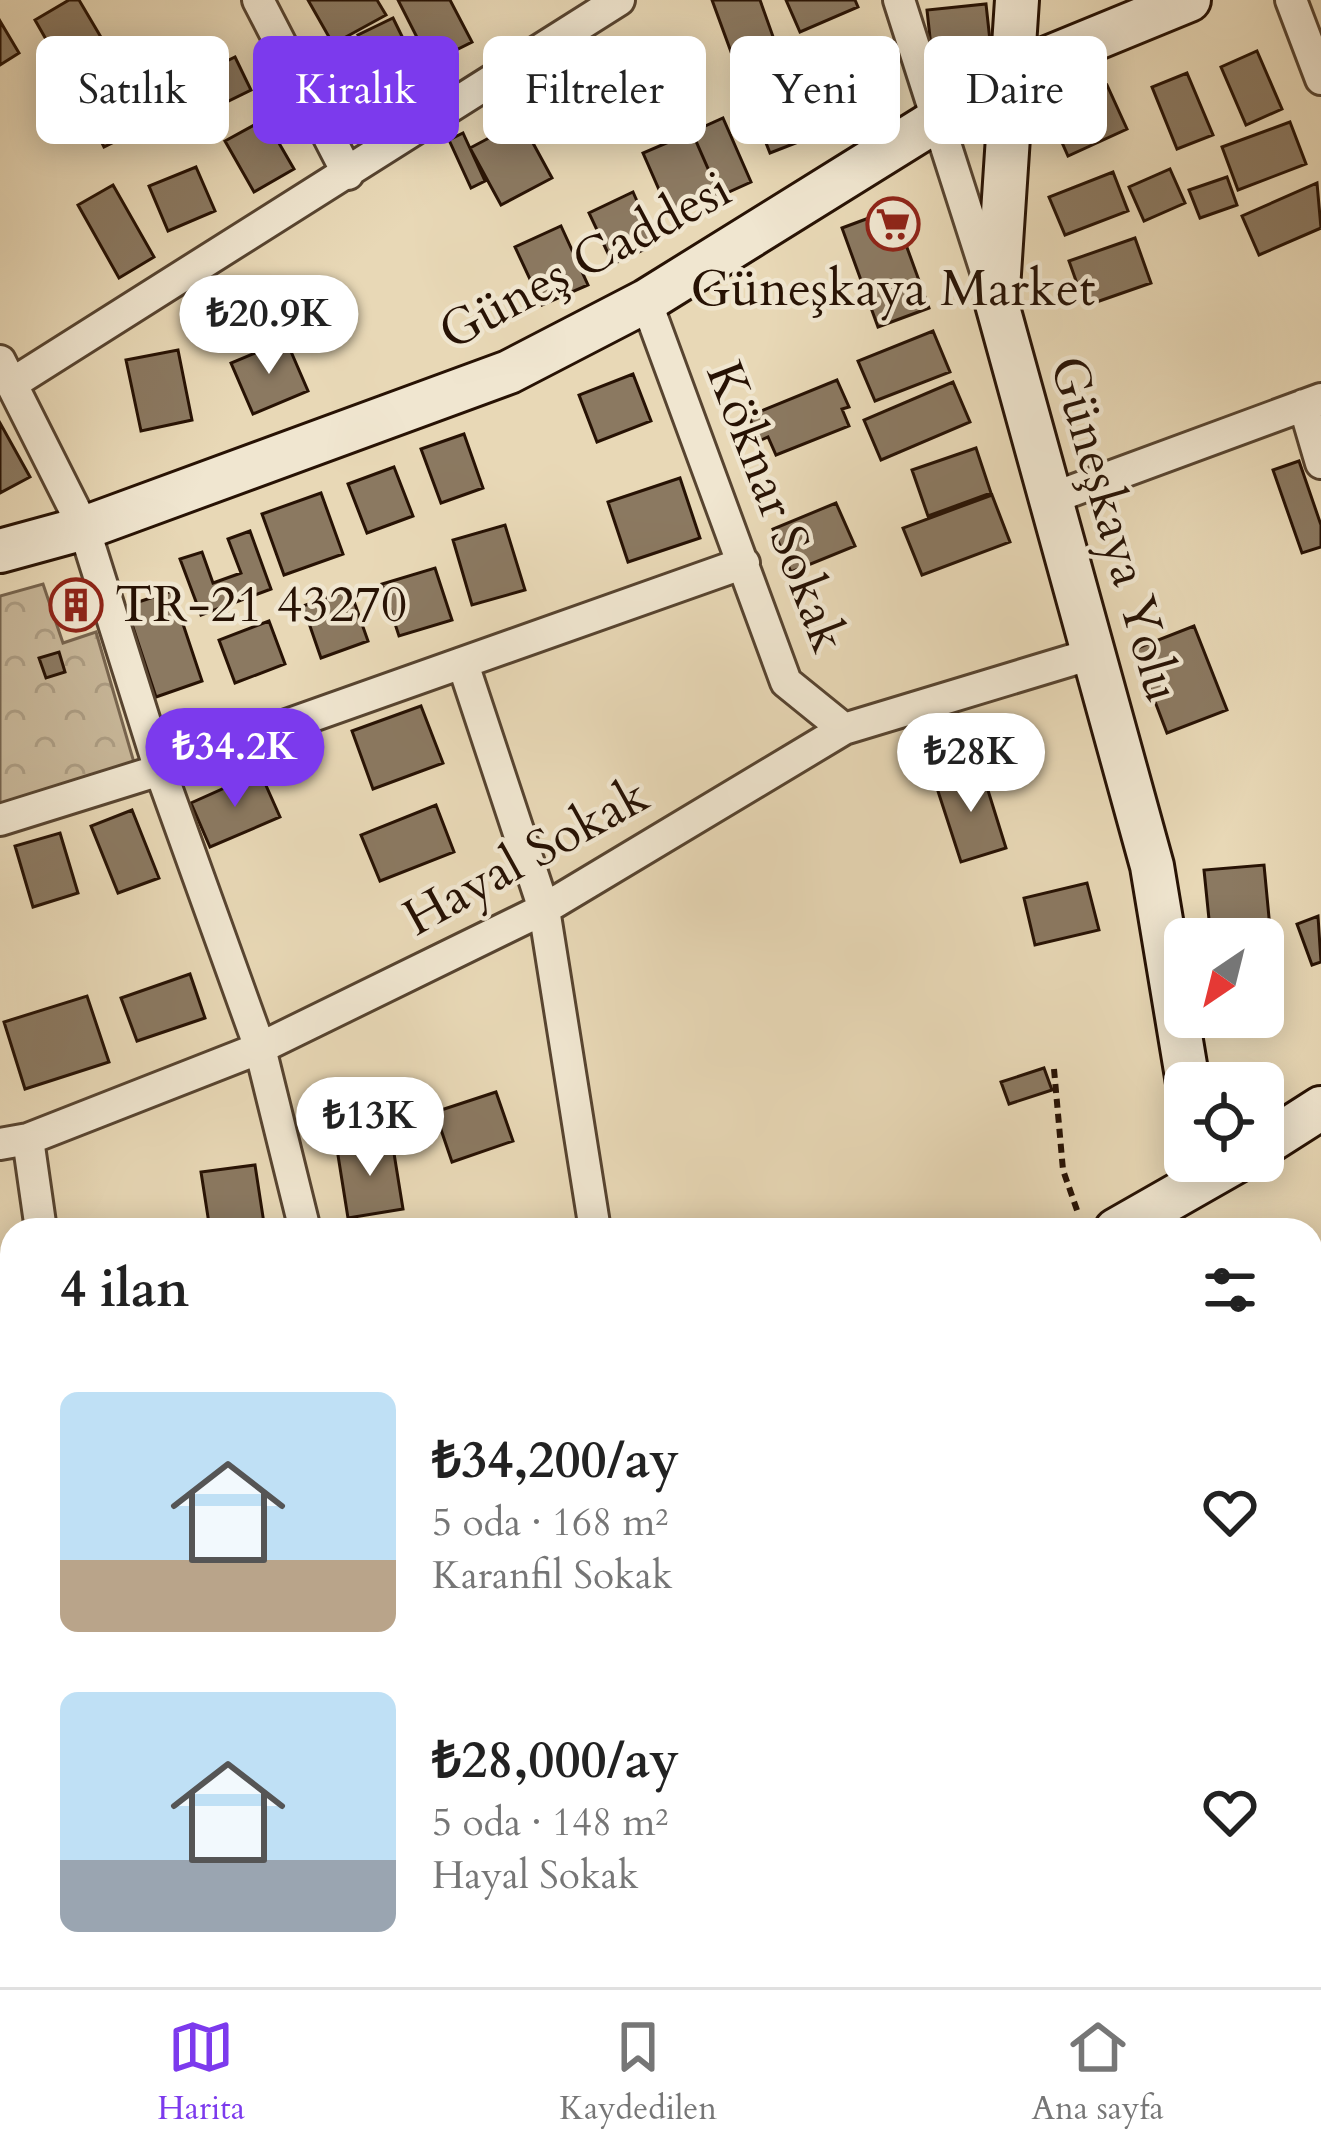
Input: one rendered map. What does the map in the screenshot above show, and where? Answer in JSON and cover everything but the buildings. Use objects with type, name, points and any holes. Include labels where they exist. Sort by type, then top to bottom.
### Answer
[{"type":"street","points":[[258,0],[348,174]]},
{"type":"street","points":[[302,1218],[260,1048],[160,770],[83,528],[6,372],[348,174],[619,0]]},
{"type":"street","points":[[899,0],[924,71]]},
{"type":"street","name":"Güneşkaya Yolu","points":[[1016,36],[1017,0]]},
{"type":"street","name":"Güneş Caddesi","points":[[1101,36],[1189,0]]},
{"type":"street","points":[[1291,0],[1321,79]]},
{"type":"street","name":"Güneş Caddesi","points":[[0,551],[83,528],[508,372],[646,301],[924,130]]},
{"type":"street","points":[[948,144],[997,304]]},
{"type":"street","name":"Güneşkaya Yolu","points":[[1010,144],[997,304],[1047,500],[1095,652],[1152,866],[1185,1062]]},
{"type":"street","name":"Köknar Sokak","points":[[646,301],[786,682],[844,729]]},
{"type":"street","points":[[1047,500],[1312,402],[1321,463]]},
{"type":"street","points":[[0,820],[160,770],[744,563]]},
{"type":"street","name":"Hayal Sokak","points":[[14,1142],[260,1048],[544,909],[844,729],[1095,652]]},
{"type":"street","points":[[463,664],[544,909],[594,1218]]},
{"type":"street","points":[[1284,1131],[1321,1108]]},
{"type":"street","points":[[14,1142],[37,1218]]},
{"type":"street","points":[[1166,1216],[1200,1182]]},
{"type":"path","points":[[1054,1069],[1063,1171],[1095,1218]]},
{"type":"green space","points":[[43,584],[63,643],[96,632],[135,766],[0,809],[0,596]]},
{"type":"place","name":"Güneşkaya Market","points":[[893,224]]},
{"type":"place","name":"TR-21 43270","points":[[76,605]]}]
